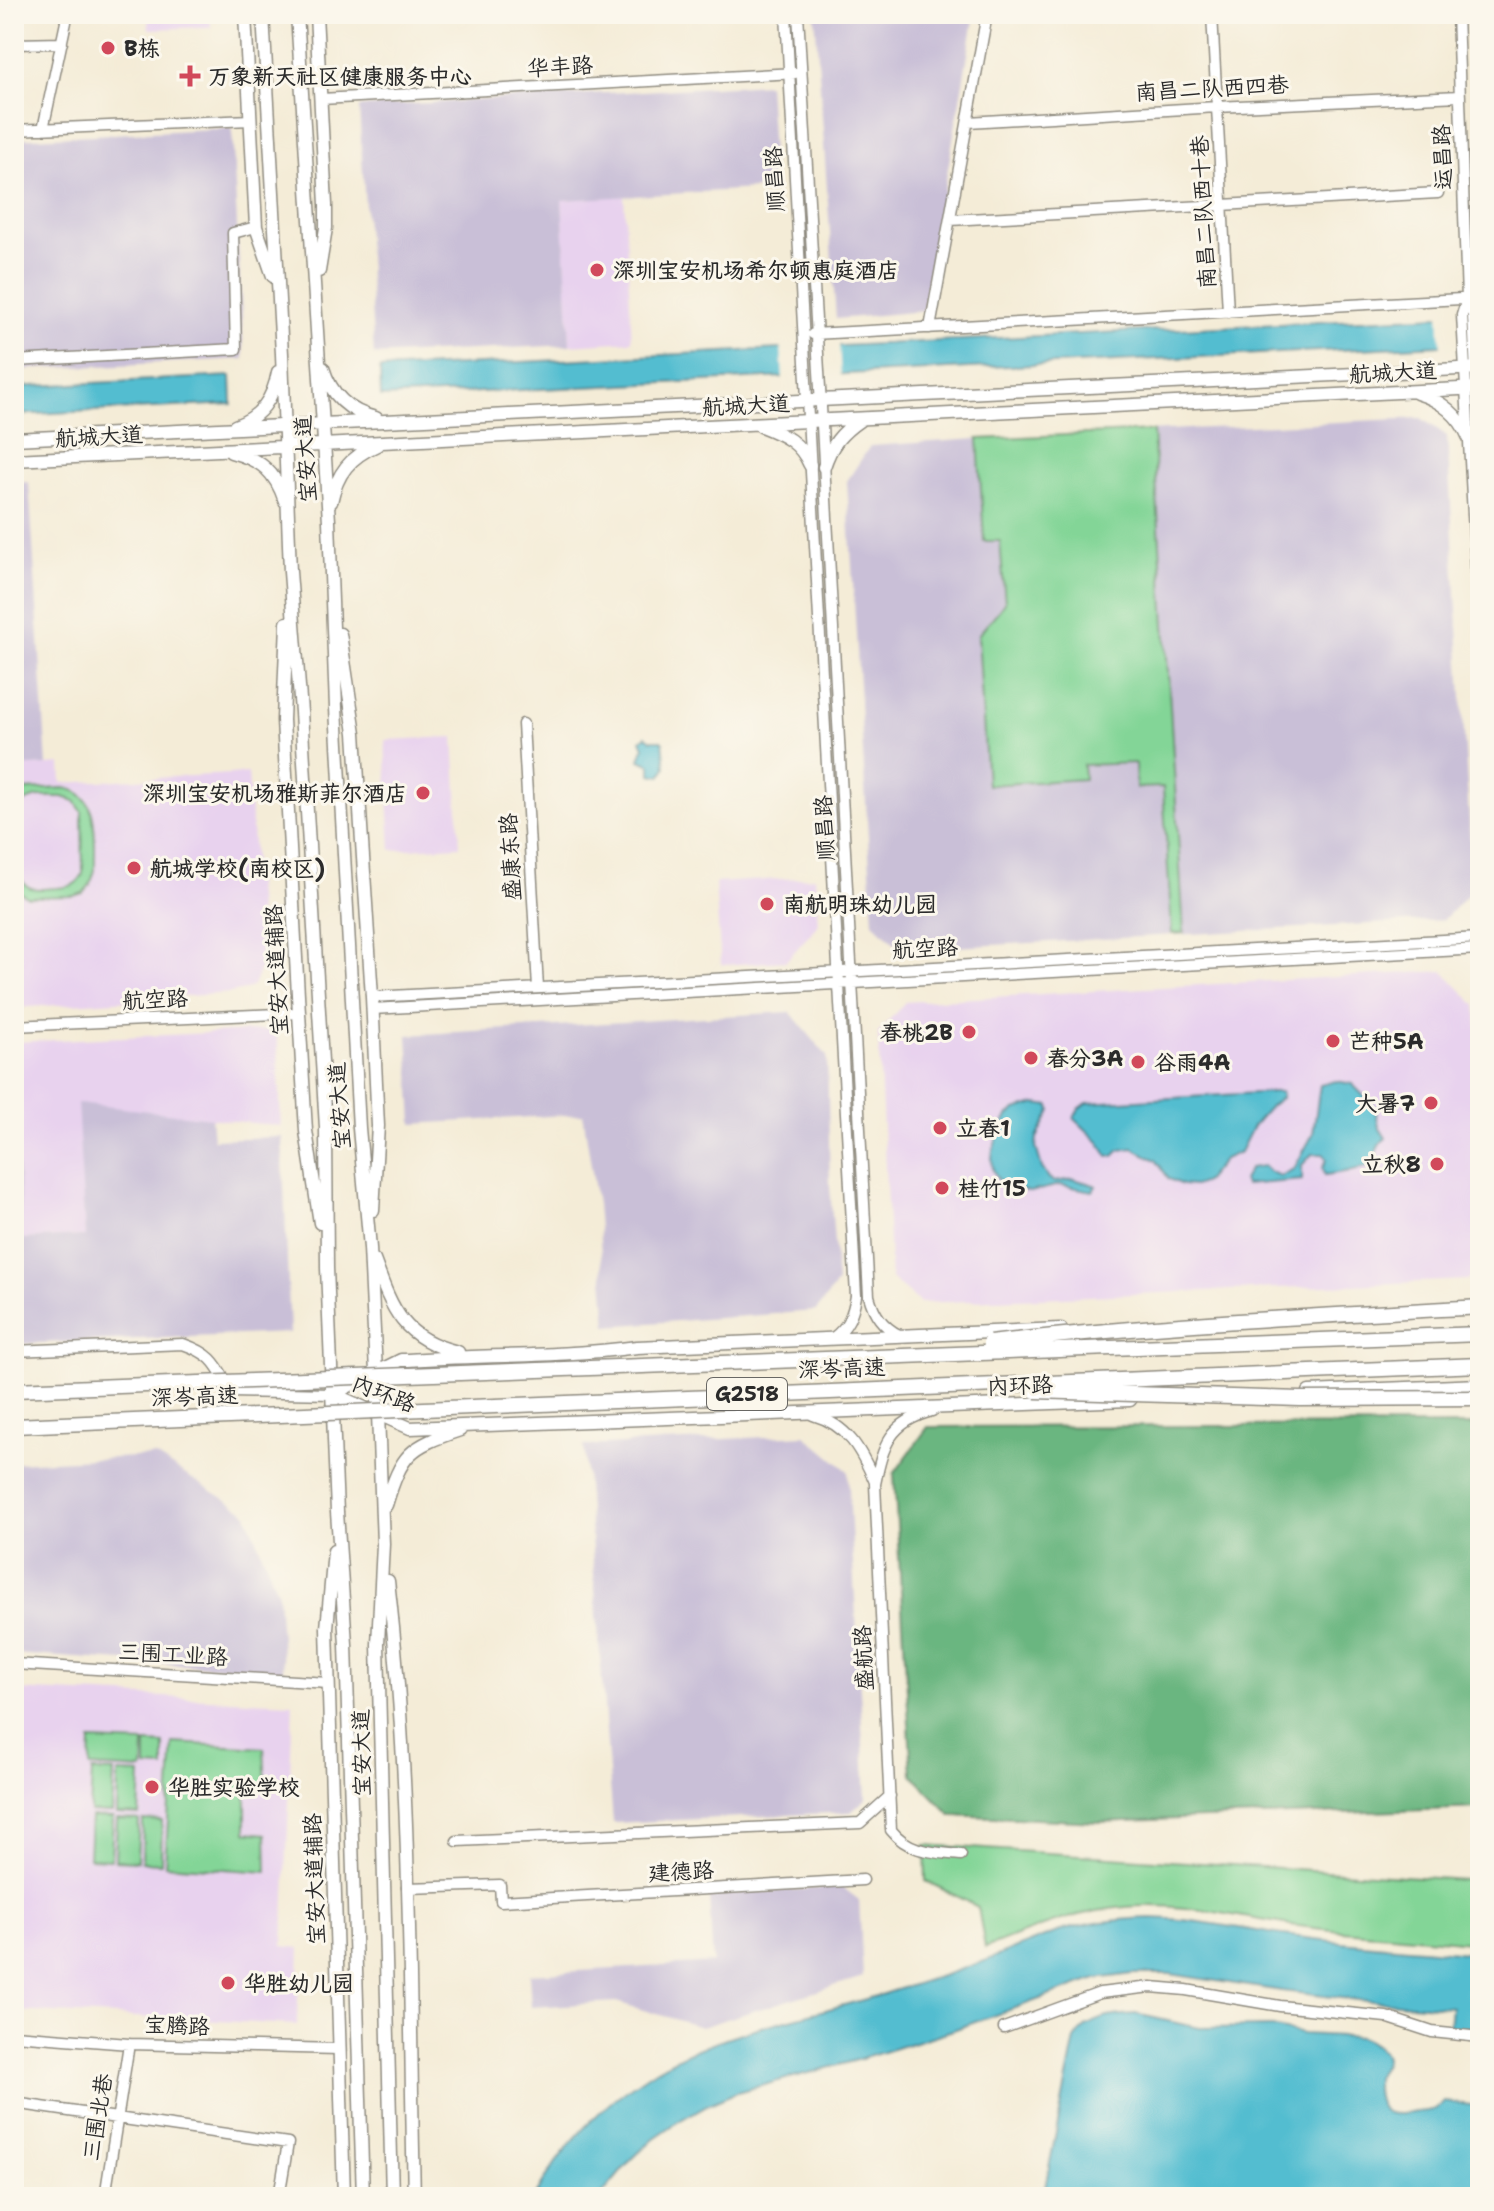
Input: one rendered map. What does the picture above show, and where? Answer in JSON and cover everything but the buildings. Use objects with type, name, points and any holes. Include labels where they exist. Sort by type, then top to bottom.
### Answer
[{"type":"highway","points":[[887,1355],[1093,1331],[1480,1310]]},
{"type":"highway","name":"深岑高速","points":[[14,1390],[1480,1334]]},
{"type":"highway","name":"深岑高速","points":[[14,1426],[1480,1365]]},
{"type":"highway","points":[[911,1387],[1300,1399],[1480,1398]]},
{"type":"main road","points":[[245,14],[256,227],[277,290]]},
{"type":"main road","name":"宝安大道","points":[[263,14],[282,354],[290,572],[326,1128],[327,1268],[346,1644],[363,2197]]},
{"type":"main road","name":"宝安大道","points":[[297,14],[329,521],[358,1113],[370,1248],[378,1414],[383,1544],[378,1644],[392,2197]]},
{"type":"main road","points":[[315,294],[326,228],[316,14]]},
{"type":"main road","points":[[319,352],[325,374],[343,403],[364,415],[395,420]]},
{"type":"main road","points":[[219,429],[248,421],[263,409],[274,390],[282,354]]},
{"type":"main road","name":"航城大道","points":[[14,439],[1473,368]]},
{"type":"main road","name":"航城大道","points":[[14,460],[1474,388]]},
{"type":"main road","points":[[1410,391],[1449,409],[1477,441]]},
{"type":"main road","points":[[824,467],[837,439],[861,419]]},
{"type":"main road","points":[[754,424],[794,441],[810,465]]},
{"type":"main road","points":[[329,521],[335,487],[345,466],[354,457],[386,442]]},
{"type":"main road","points":[[220,449],[252,458],[267,468],[285,498],[289,516]]},
{"type":"main road","name":"宝安大道辅路","points":[[290,572],[283,720],[306,1131],[327,1268]]},
{"type":"main road","points":[[331,584],[355,733],[372,1003],[378,1126],[370,1248],[390,1303],[405,1325],[426,1342],[477,1355]]},
{"type":"main road","name":"内环路","points":[[333,1394],[401,1360],[1480,1310]]},
{"type":"main road","name":"内环路","points":[[333,1394],[410,1428],[1480,1385]]},
{"type":"main road","points":[[382,1516],[399,1469],[414,1449],[426,1441],[475,1425]]},
{"type":"main road","name":"宝安大道辅路","points":[[337,1512],[327,1628],[344,2197]]},
{"type":"main road","points":[[383,1544],[399,1679],[414,2197]]},
{"type":"street","points":[[43,129],[62,43],[65,14]]},
{"type":"street","name":"顺昌路","points":[[786,14],[856,1296],[850,1320],[842,1332],[831,1340]]},
{"type":"street","name":"顺昌路","points":[[798,14],[869,1296],[879,1319],[888,1329],[901,1336]]},
{"type":"street","points":[[930,328],[987,14]]},
{"type":"street","name":"南昌二队西十巷","points":[[1212,14],[1228,312]]},
{"type":"street","name":"运昌路","points":[[1457,14],[1467,299],[1477,441],[1480,642]]},
{"type":"street","points":[[14,44],[62,43]]},
{"type":"street","name":"华丰路","points":[[321,99],[801,73]]},
{"type":"street","name":"南昌二队西四巷","points":[[968,122],[1460,96]]},
{"type":"street","points":[[14,130],[251,120]]},
{"type":"street","points":[[950,220],[1438,193]]},
{"type":"street","points":[[14,361],[236,349],[233,233],[256,227]]},
{"type":"street","points":[[803,338],[930,328],[1480,298]]},
{"type":"street","name":"盛康东路","points":[[523,724],[538,988]]},
{"type":"street","name":"航空路","points":[[372,1003],[839,984],[852,978],[1480,938]]},
{"type":"street","name":"航空路","points":[[372,1003],[538,988],[839,972],[852,978],[1480,949]]},
{"type":"street","name":"航空路","points":[[14,1026],[299,1013]]},
{"type":"street","points":[[14,1351],[183,1344],[212,1358],[232,1392],[333,1394]]},
{"type":"street","points":[[875,1484],[881,1457],[896,1429],[909,1419],[941,1408]]},
{"type":"street","points":[[802,1413],[823,1418],[850,1436],[863,1454],[875,1484]]},
{"type":"street","name":"盛航路","points":[[875,1484],[891,1830],[912,1848],[961,1855]]},
{"type":"street","name":"三围工业路","points":[[14,1664],[329,1683]]},
{"type":"street","points":[[457,1841],[860,1823],[890,1796]]},
{"type":"street","name":"建德路","points":[[407,1888],[500,1885],[501,1901],[863,1880]]},
{"type":"street","points":[[1004,2028],[1100,1993],[1151,1987],[1280,2006],[1386,2017],[1432,2032],[1480,2037]]},
{"type":"street","name":"宝腾路","points":[[14,2035],[129,2044],[339,2049]]},
{"type":"street","name":"三围北巷","points":[[105,2197],[129,2044]]},
{"type":"street","points":[[14,2103],[288,2143],[279,2197]]},
{"type":"shaded area","points":[[148,14],[210,14],[211,27],[149,29]]},
{"type":"shaded area","points":[[815,14],[975,14],[923,311],[836,319]]},
{"type":"shaded area","points":[[768,84],[774,188],[562,200],[570,345],[374,355],[359,107]]},
{"type":"shaded area","points":[[232,128],[244,359],[14,370],[14,139]]},
{"type":"shaded area","name":"深圳宝安机场希尔顿惠庭酒店","points":[[624,196],[632,341],[570,345],[562,200]]},
{"type":"shaded area","points":[[1421,418],[1447,436],[1473,889],[1443,920],[902,950],[873,922],[847,481],[870,446]]},
{"type":"shaded area","points":[[29,482],[47,765],[14,767],[14,483]]},
{"type":"shaded area","name":"深圳宝安机场雅斯菲尔酒店","points":[[454,737],[460,846],[391,850],[385,740]]},
{"type":"shaded area","name":"航城学校(南校区)","points":[[61,764],[62,783],[248,773],[261,953],[261,966],[253,986],[230,993],[14,1008],[14,767]]},
{"type":"shaded area","name":"南航明珠幼儿园","points":[[815,877],[818,925],[786,961],[721,965],[715,883]]},
{"type":"shaded area","points":[[1443,971],[1476,1005],[1480,1069],[1480,1267],[1467,1280],[920,1303],[891,1279],[878,1033],[905,1002]]},
{"type":"shaded area","points":[[790,1012],[827,1056],[830,1187],[837,1283],[816,1311],[607,1326],[597,1204],[583,1114],[413,1124],[408,1035]]},
{"type":"shaded area","points":[[277,1030],[281,1126],[78,1104],[85,1236],[22,1239],[14,1042]]},
{"type":"shaded area","points":[[14,1087],[22,1239],[85,1236],[77,1103],[211,1118],[213,1139],[282,1137],[290,1333],[14,1344]]},
{"type":"shaded area","points":[[805,1435],[848,1471],[866,1799],[851,1812],[613,1823],[584,1446]]},
{"type":"shaded area","points":[[155,1456],[246,1512],[278,1594],[283,1671],[14,1654],[14,1463]]},
{"type":"shaded area","name":"华胜实验学校","points":[[14,1690],[293,1703],[283,1946],[300,1948],[297,2025],[14,2011]]},
{"type":"shaded area","points":[[842,1887],[859,1900],[863,1977],[701,2027],[616,2002],[531,2007],[529,1974],[713,1963],[709,1895]]},
{"type":"green space","points":[[1153,431],[1184,933],[1172,934],[1163,787],[1136,788],[1135,763],[1083,765],[1084,779],[987,785],[978,635],[1005,603],[1000,541],[984,541],[978,439]]},
{"type":"green space","points":[[64,788],[76,791],[85,798],[95,832],[95,870],[90,885],[83,893],[28,897],[14,889],[14,796],[25,790]],"holes":[[[63,797],[75,801],[82,812],[83,874],[69,886],[29,887],[22,880],[16,861],[16,811],[25,802],[37,798]]]},
{"type":"green space","points":[[1480,1425],[1480,1808],[1098,1822],[951,1815],[912,1775],[894,1474],[928,1427]]},
{"type":"green space","points":[[91,1741],[144,1743],[143,1770],[90,1767]]},
{"type":"green space","points":[[146,1743],[164,1744],[164,1768],[146,1767]]},
{"type":"green space","points":[[173,1743],[264,1748],[266,1789],[246,1790],[246,1832],[266,1834],[267,1872],[165,1865]]},
{"type":"green space","points":[[92,1771],[114,1772],[112,1813],[90,1812]]},
{"type":"green space","points":[[118,1773],[141,1774],[139,1815],[117,1814]]},
{"type":"green space","points":[[91,1817],[113,1818],[111,1859],[89,1858]]},
{"type":"green space","points":[[117,1819],[139,1820],[137,1861],[115,1860]]},
{"type":"green space","points":[[143,1820],[162,1821],[161,1863],[142,1862]]},
{"type":"green space","points":[[925,1845],[1480,1881],[1480,1943],[1314,1928],[1188,1908],[1147,1906],[1108,1909],[1072,1917],[985,1948],[978,1907],[926,1881]]},
{"type":"water","points":[[1480,314],[1480,343],[381,397],[380,369]]},
{"type":"water","points":[[231,376],[232,404],[14,415],[14,387]]},
{"type":"water","points":[[646,736],[663,742],[666,767],[661,776],[651,774],[651,765],[640,760],[644,747],[641,740]]},
{"type":"water","points":[[1336,1081],[1352,1084],[1375,1107],[1379,1127],[1386,1138],[1377,1150],[1376,1164],[1325,1175],[1323,1167],[1327,1160],[1324,1154],[1312,1154],[1302,1165],[1302,1180],[1245,1185],[1243,1180],[1250,1168],[1264,1166],[1280,1176],[1294,1169],[1313,1134],[1320,1085]]},
{"type":"water","points":[[1280,1092],[1281,1098],[1253,1126],[1240,1152],[1224,1159],[1205,1182],[1194,1186],[1169,1179],[1156,1160],[1133,1148],[1120,1150],[1108,1157],[1099,1142],[1074,1118],[1087,1103]]},
{"type":"water","points":[[1036,1104],[1050,1106],[1051,1111],[1037,1138],[1036,1147],[1042,1168],[1054,1182],[1074,1179],[1096,1186],[1093,1191],[1060,1185],[1030,1192],[998,1180],[992,1157],[1002,1125],[1016,1110]]},
{"type":"water","points":[[1151,1918],[1338,1942],[1480,1954],[1480,2031],[1449,2027],[1451,2007],[1358,2000],[1170,1974],[1133,1974],[1096,1979],[861,2059],[737,2092],[707,2105],[653,2139],[600,2197],[535,2197],[557,2161],[599,2113],[649,2074],[676,2059],[735,2035],[947,1974],[1061,1931],[1083,1925]]},
{"type":"water","points":[[1136,2014],[1199,2028],[1272,2027],[1303,2034],[1367,2040],[1384,2055],[1384,2065],[1376,2078],[1376,2090],[1380,2106],[1388,2113],[1428,2111],[1444,2102],[1480,2106],[1480,2197],[1043,2197],[1075,2039],[1094,2022]]},
{"type":"pier","points":[[1480,310],[1480,347],[1441,349],[1439,312]]},
{"type":"pier","points":[[839,342],[841,378],[783,381],[781,345]]},
{"type":"place","name":"B栋","points":[[108,48]]},
{"type":"place","name":"万象新天社区健康服务中心","points":[[190,76]]},
{"type":"place","name":"深圳宝安机场希尔顿惠庭酒店","points":[[597,270]]},
{"type":"place","name":"深圳宝安机场雅斯菲尔酒店","points":[[423,793]]},
{"type":"place","name":"航城学校(南校区)","points":[[134,868]]},
{"type":"place","name":"南航明珠幼儿园","points":[[767,904]]},
{"type":"place","name":"春桃2B","points":[[969,1032]]},
{"type":"place","name":"芒种5A","points":[[1333,1041]]},
{"type":"place","name":"春分3A","points":[[1031,1058]]},
{"type":"place","name":"谷雨4A","points":[[1138,1062]]},
{"type":"place","name":"大暑7","points":[[1431,1103]]},
{"type":"place","name":"立春1","points":[[940,1128]]},
{"type":"place","name":"立秋8","points":[[1437,1164]]},
{"type":"place","name":"桂竹15","points":[[942,1188]]},
{"type":"place","name":"华胜实验学校","points":[[152,1787]]},
{"type":"place","name":"华胜幼儿园","points":[[228,1983]]}]
